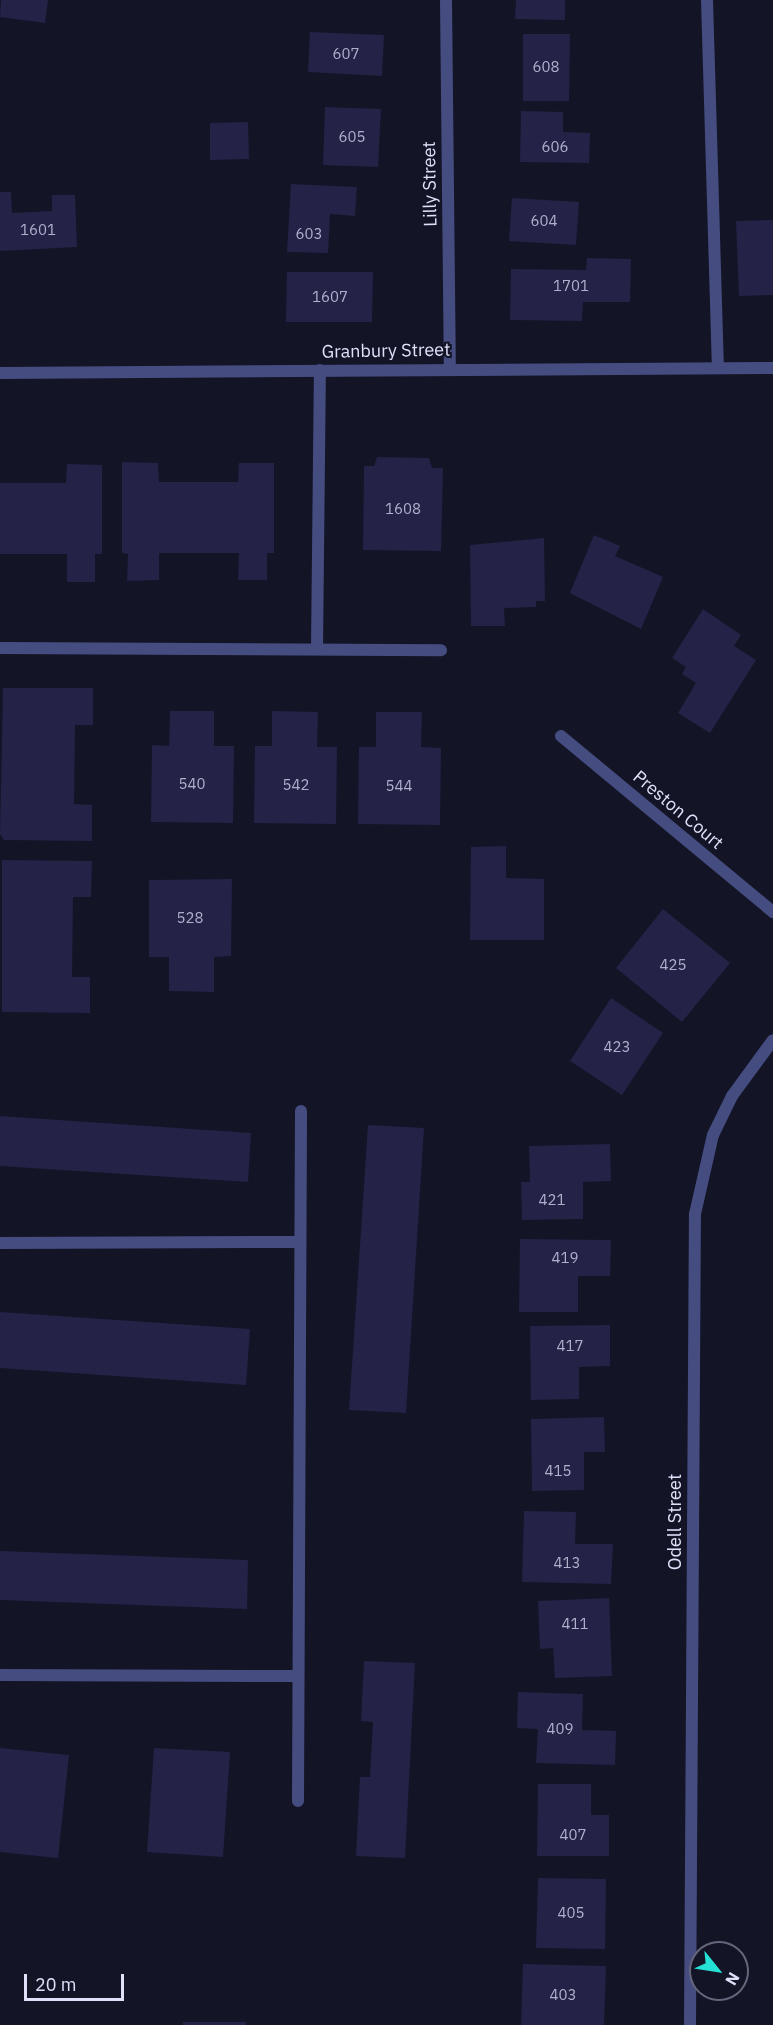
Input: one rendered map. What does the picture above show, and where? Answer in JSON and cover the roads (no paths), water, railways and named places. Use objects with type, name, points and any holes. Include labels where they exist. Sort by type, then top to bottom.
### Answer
[{"type":"street","name":"Lilly Street","points":[[446,0],[450,368]]},
{"type":"street","points":[[707,0],[718,368]]},
{"type":"street","name":"Granbury Street","points":[[0,373],[450,368],[773,368]]},
{"type":"street","points":[[317,649],[320,370]]},
{"type":"street","points":[[0,648],[441,650]]},
{"type":"street","name":"Preston Court","points":[[561,736],[773,912]]},
{"type":"street","name":"Odell Street","points":[[690,2025],[695,1214],[713,1135],[732,1096],[773,1040]]},
{"type":"street","points":[[298,1801],[301,1111]]},
{"type":"street","points":[[0,1243],[300,1242]]},
{"type":"street","points":[[0,1675],[298,1676]]}]
